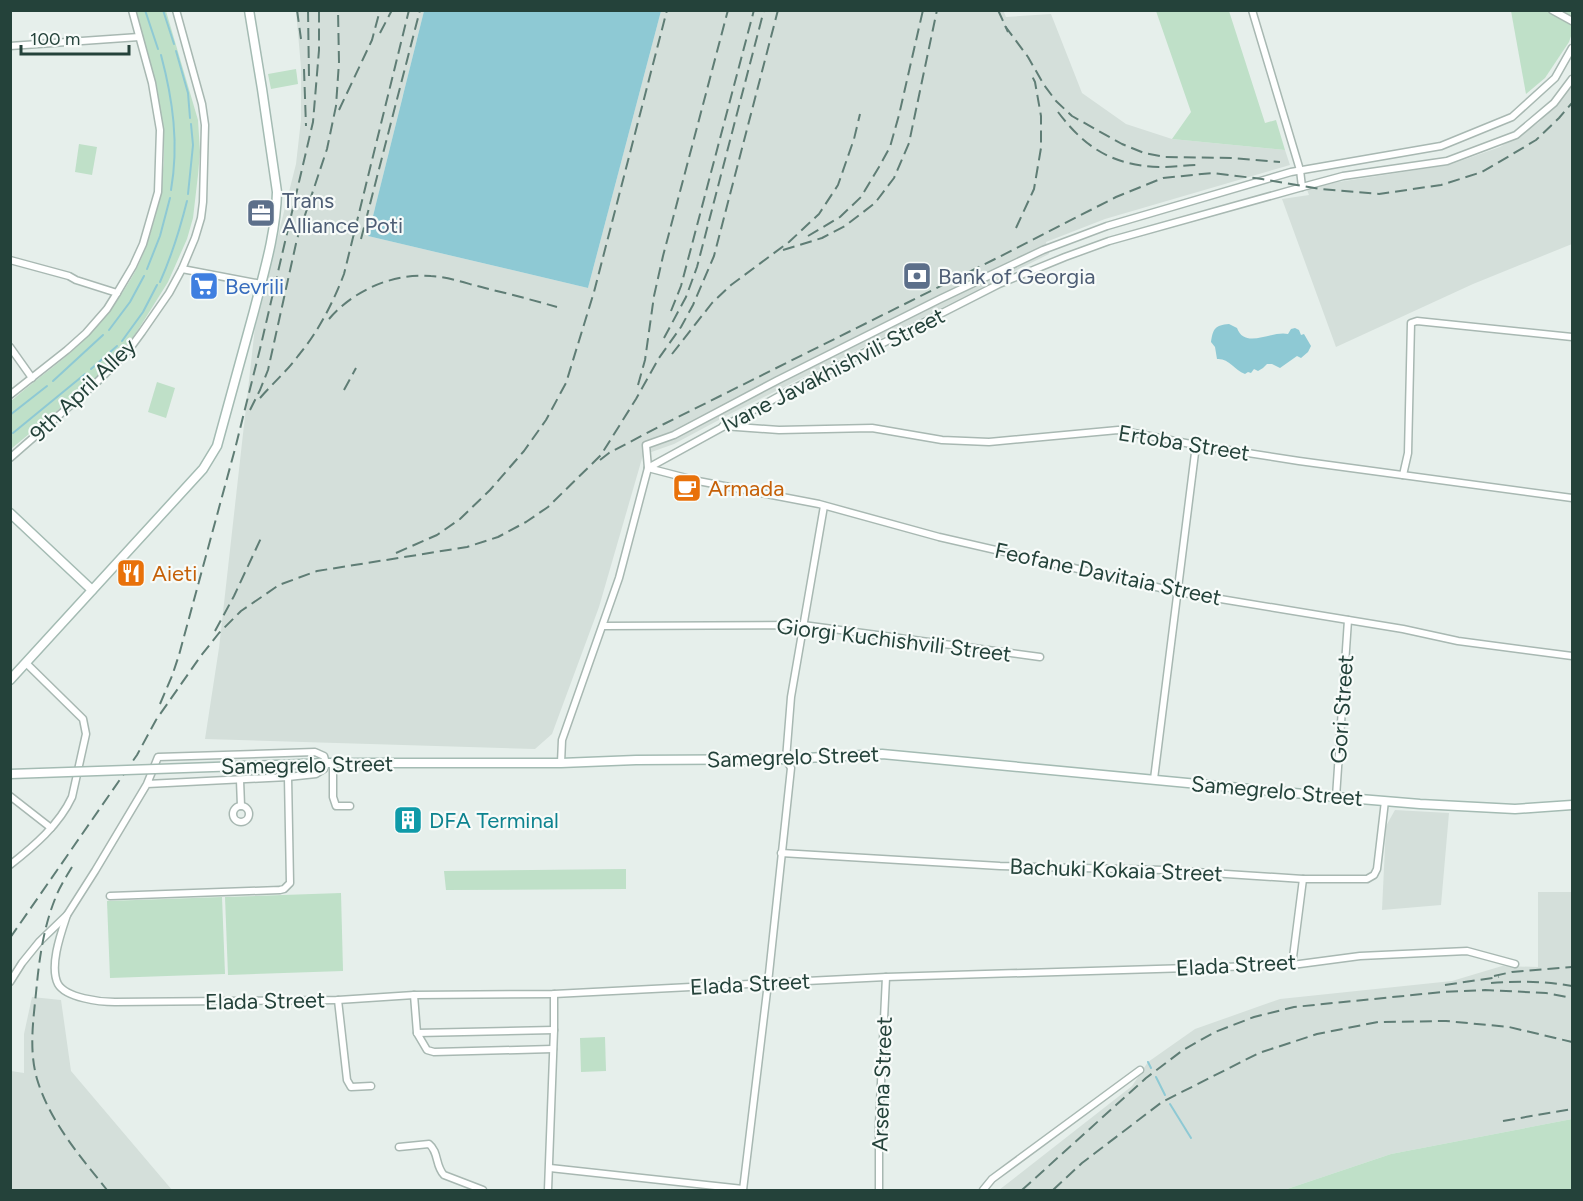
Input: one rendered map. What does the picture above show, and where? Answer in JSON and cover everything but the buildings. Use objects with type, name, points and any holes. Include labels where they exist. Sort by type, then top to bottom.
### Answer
[{"type":"main road","points":[[10,680],[204,469],[218,446],[261,284],[274,228],[277,192],[249,10]]},
{"type":"main road","points":[[10,513],[92,590]]},
{"type":"main road","name":"Samegrelo Street","points":[[10,774],[329,763],[561,763],[786,759],[882,754],[1385,801],[1515,808],[1572,805]]},
{"type":"street","name":"9th April Alley","points":[[10,395],[86,333],[107,309],[133,266],[143,244],[158,192],[159,130],[152,83],[132,10]]},
{"type":"street","name":"9th April Alley","points":[[10,458],[111,369],[142,332],[169,293],[195,238],[201,218],[204,187],[205,124],[176,10]]},
{"type":"street","points":[[1252,10],[1300,170],[1302,187]]},
{"type":"street","points":[[1552,10],[1572,21]]},
{"type":"street","points":[[10,46],[139,37]]},
{"type":"street","points":[[561,763],[562,740],[619,578],[648,468],[646,445],[674,435],[940,299],[1043,250],[1107,226],[1262,179],[1300,170],[1441,146],[1512,117],[1555,78],[1572,48]]},
{"type":"street","name":"Ivane Javakhishvili Street","points":[[648,468],[722,426],[999,284],[1109,241],[1302,187],[1343,176],[1447,161],[1516,135],[1554,103],[1572,79]]},
{"type":"street","points":[[10,260],[69,276],[117,293]]},
{"type":"street","points":[[182,269],[261,284]]},
{"type":"street","points":[[1404,475],[1408,453],[1411,323],[1417,321],[1572,337]]},
{"type":"street","points":[[10,347],[32,378]]},
{"type":"street","name":"Ertoba Street","points":[[722,426],[778,430],[872,428],[942,440],[989,442],[1118,430],[1299,462],[1572,498]]},
{"type":"street","points":[[1154,779],[1196,445]]},
{"type":"street","name":"Feofane Davitaia Street","points":[[648,468],[698,481],[824,506],[939,537],[1178,592],[1403,629],[1458,641],[1572,656]]},
{"type":"street","points":[[550,1168],[743,1190],[791,768],[786,759],[791,696],[824,506]]},
{"type":"street","name":"Gori Street","points":[[1336,797],[1348,620]]},
{"type":"street","name":"Giorgi Kuchishvili Street","points":[[603,626],[803,625],[1040,657]]},
{"type":"street","points":[[10,865],[37,844],[69,803],[86,734],[83,719],[27,664]]},
{"type":"street","points":[[10,982],[39,942],[66,915],[95,871],[147,784],[158,757],[315,752],[324,756],[329,763],[336,806],[350,806]]},
{"type":"street","points":[[147,784],[288,777],[319,773],[329,763]]},
{"type":"street","points":[[110,896],[284,889],[290,883],[288,777]]},
{"type":"street","points":[[240,780],[240,806]]},
{"type":"street","points":[[10,796],[51,828]]},
{"type":"street","name":"Bachuki Kokaia Street","points":[[781,853],[989,865],[1165,870],[1303,879],[1367,879],[1374,875],[1377,869],[1385,801]]},
{"type":"street","points":[[1292,965],[1303,879]]},
{"type":"street","name":"Elada Street","points":[[66,915],[57,950],[57,978],[62,988],[80,996],[104,1002],[338,1000],[414,995],[554,994],[886,977],[1292,965],[1360,956],[1467,951],[1515,964]]},
{"type":"street","name":"Arsena Street","points":[[879,1191],[879,1125],[886,977]]},
{"type":"street","points":[[548,1191],[554,994]]},
{"type":"street","points":[[414,995],[417,1033],[427,1050],[434,1052],[553,1049]]},
{"type":"street","points":[[338,1000],[347,1080],[351,1087],[371,1086]]},
{"type":"street","points":[[417,1033],[554,1030]]},
{"type":"street","points":[[983,1191],[992,1179],[1140,1070]]},
{"type":"street","points":[[399,1147],[429,1144],[435,1151],[440,1170],[444,1175],[483,1191]]},
{"type":"shaded area","points":[[1003,10],[1006,17],[1051,14],[1082,93],[1126,124],[1172,139],[1285,150],[1290,165],[1105,219],[1046,242],[1049,254],[674,444],[643,455],[599,607],[552,734],[535,749],[205,739],[219,648],[255,327],[296,164],[301,120],[301,67],[296,11],[424,11],[368,236],[588,288],[661,11]]},
{"type":"shaded area","points":[[1572,87],[1572,244],[1473,284],[1336,347],[1282,199],[1309,195],[1306,187],[1449,165],[1500,147],[1538,123]]},
{"type":"shaded area","points":[[1395,810],[1449,813],[1441,905],[1382,910],[1386,826]]},
{"type":"shaded area","points":[[1538,892],[1572,892],[1572,1119],[1391,1154],[1284,1190],[999,1190],[1132,1086],[1148,1062],[1195,1029],[1280,999],[1452,981],[1502,966],[1538,967]]},
{"type":"shaded area","points":[[32,997],[61,1000],[71,1071],[172,1190],[11,1190],[11,1071],[24,1073],[24,1034]]},
{"type":"green space","points":[[135,11],[166,11],[198,120],[200,152],[193,218],[187,239],[168,282],[124,349],[95,379],[11,449],[11,401],[79,345],[106,315],[140,262],[153,226],[161,187],[163,131],[152,71]]},
{"type":"green space","points":[[1156,11],[1229,11],[1265,123],[1276,120],[1285,150],[1172,139],[1191,112]]},
{"type":"green space","points":[[1511,11],[1572,11],[1572,33],[1569,42],[1545,78],[1526,94]]},
{"type":"green space","points":[[296,69],[298,84],[271,89],[268,74]]},
{"type":"green space","points":[[79,144],[97,147],[92,175],[75,172]]},
{"type":"green space","points":[[157,382],[175,388],[166,418],[148,412]]},
{"type":"green space","points":[[626,869],[626,889],[446,890],[444,871]]},
{"type":"green space","points":[[341,893],[343,971],[228,975],[225,897]]},
{"type":"green space","points":[[222,897],[225,974],[110,978],[107,901]]},
{"type":"green space","points":[[605,1037],[606,1071],[581,1072],[580,1038]]},
{"type":"green space","points":[[1572,1119],[1572,1190],[1284,1190],[1391,1154]]},
{"type":"water","points":[[424,11],[661,11],[588,288],[368,236]]},
{"type":"water","points":[[1229,324],[1237,328],[1246,338],[1252,339],[1282,333],[1288,334],[1291,329],[1295,328],[1301,335],[1304,334],[1311,346],[1301,358],[1297,356],[1280,368],[1267,364],[1258,371],[1254,369],[1251,373],[1245,374],[1225,360],[1217,359],[1215,347],[1211,342],[1216,328]]},
{"type":"waterway","points":[[145,10],[158,49]]},
{"type":"waterway","points":[[163,10],[174,44]]},
{"type":"waterway","points":[[176,51],[188,93],[190,118]]},
{"type":"waterway","points":[[161,55],[174,122],[171,190]]},
{"type":"waterway","points":[[188,194],[193,145],[191,124]]},
{"type":"waterway","points":[[147,269],[160,236],[170,198]]},
{"type":"waterway","points":[[160,282],[187,201]]},
{"type":"waterway","points":[[109,330],[130,302],[144,276]]},
{"type":"waterway","points":[[122,341],[143,312],[157,285]]},
{"type":"waterway","points":[[53,381],[103,335]]},
{"type":"waterway","points":[[91,369],[117,346]]},
{"type":"waterway","points":[[13,433],[85,374]]},
{"type":"waterway","points":[[10,415],[47,386]]},
{"type":"waterway","points":[[1148,1062],[1151,1068]]},
{"type":"waterway","points":[[1156,1077],[1165,1095]]},
{"type":"waterway","points":[[1170,1104],[1191,1138]]},
{"type":"railway","points":[[297,10],[301,39]]},
{"type":"railway","points":[[308,10],[309,77]]},
{"type":"railway","points":[[160,704],[179,655],[235,449],[313,122],[319,50],[319,10]]},
{"type":"railway","points":[[250,410],[268,370],[297,239],[327,149],[336,106],[339,62],[338,10]]},
{"type":"railway","points":[[339,110],[372,40],[380,10]]},
{"type":"railway","points":[[380,33],[392,10]]},
{"type":"railway","points":[[260,398],[289,367],[312,337],[330,306],[344,274],[409,10]]},
{"type":"railway","points":[[361,239],[420,10]]},
{"type":"railway","points":[[396,553],[437,535],[460,519],[490,490],[524,451],[546,420],[566,383],[594,292],[667,10]]},
{"type":"railway","points":[[638,385],[645,360],[654,296],[663,256],[728,10]]},
{"type":"railway","points":[[671,311],[681,286],[754,10]]},
{"type":"railway","points":[[664,338],[686,297],[697,267],[764,10]]},
{"type":"railway","points":[[10,938],[137,755],[156,720],[200,657],[241,611],[279,585],[317,571],[467,547],[498,537],[548,507],[601,455],[659,358],[681,327],[714,256],[778,10]]},
{"type":"railway","points":[[808,236],[840,217],[861,197],[890,147],[923,10]]},
{"type":"railway","points":[[783,250],[822,238],[845,226],[875,203],[894,178],[909,143],[937,10]]},
{"type":"railway","points":[[998,10],[1008,32]]},
{"type":"railway","points":[[1005,26],[1056,101],[1072,116],[1122,144],[1144,153],[1165,157],[1233,158],[1280,162]]},
{"type":"railway","points":[[304,69],[306,126]]},
{"type":"railway","points":[[1016,228],[1034,189],[1041,148],[1041,116],[1035,82],[1031,74]]},
{"type":"railway","points":[[600,460],[664,424],[1116,197],[1163,178],[1212,173],[1320,189],[1379,194],[1441,185],[1482,172],[1536,140],[1572,103]]},
{"type":"railway","points":[[1058,112],[1079,136],[1102,153],[1114,158],[1143,166],[1201,165]]},
{"type":"railway","points":[[672,354],[712,303],[731,285],[789,242],[819,214],[838,185],[860,114]]},
{"type":"railway","points":[[329,319],[362,292],[389,281],[417,276],[452,279],[557,307]]},
{"type":"railway","points":[[344,390],[356,368]]},
{"type":"railway","points":[[215,631],[262,536]]},
{"type":"railway","points":[[72,867],[57,895],[45,933],[34,1015],[33,1058],[37,1079],[50,1110],[67,1138],[107,1190]]},
{"type":"railway","points":[[1494,976],[1512,972],[1572,967]]},
{"type":"railway","points":[[1445,985],[1499,977]]},
{"type":"railway","points":[[1491,983],[1532,982],[1572,986]]},
{"type":"railway","points":[[1022,1190],[1146,1078],[1183,1050],[1215,1032],[1254,1017],[1294,1007],[1443,992],[1485,990],[1546,993],[1572,998]]},
{"type":"railway","points":[[1053,1190],[1082,1163],[1162,1102],[1259,1053],[1317,1034],[1378,1022],[1446,1021],[1509,1027],[1572,1042]]},
{"type":"railway","points":[[1503,1121],[1572,1109]]},
{"type":"place","name":"Trans Alliance Poti","points":[[261,213]]},
{"type":"place","name":"Bank of Georgia","points":[[917,276]]},
{"type":"place","name":"Bevrili","points":[[204,286]]},
{"type":"place","name":"Armada","points":[[687,488]]},
{"type":"place","name":"Aieti","points":[[131,573]]},
{"type":"place","name":"DFA Terminal","points":[[408,820]]}]
